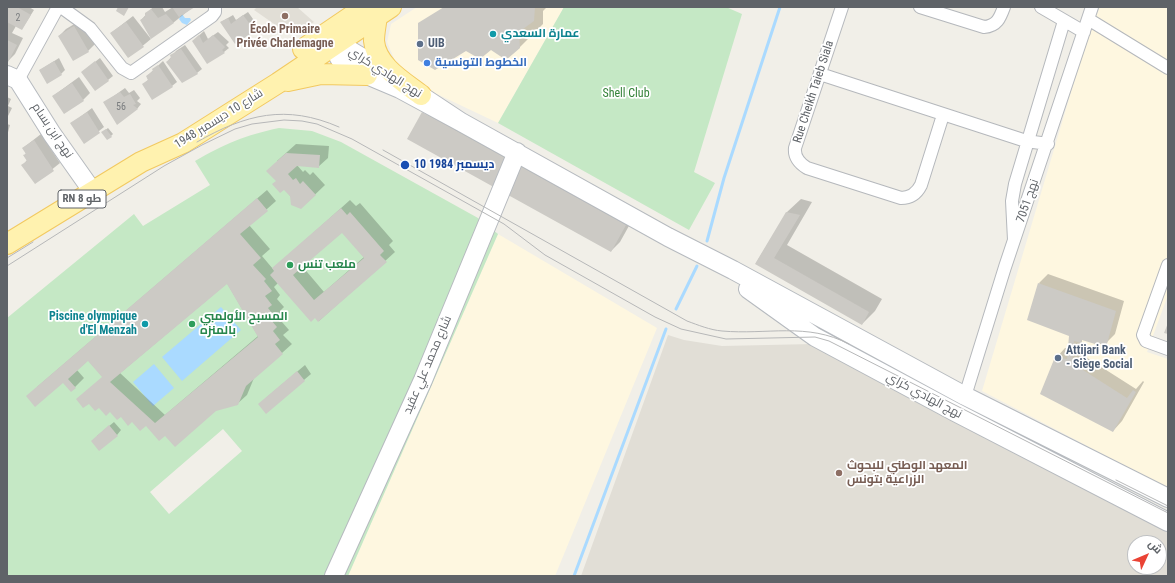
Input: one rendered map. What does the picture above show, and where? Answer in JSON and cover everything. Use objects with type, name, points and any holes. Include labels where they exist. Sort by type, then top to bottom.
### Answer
[{"type":"main road","name":"شارع 10 ديسمبر 1948","points":[[158,155],[177,132],[334,34],[377,10]]},
{"type":"main road","points":[[377,10],[374,40],[375,49],[382,61],[400,79],[421,96]]},
{"type":"main road","name":"شارع 10 ديسمبر 1948","points":[[158,155],[183,143],[278,83],[334,34]]},
{"type":"main road","points":[[278,83],[321,74],[367,75]]},
{"type":"main road","name":"RN 8 طو","points":[[7,244],[141,162],[158,155]]},
{"type":"street","points":[[12,77],[60,7],[90,28],[122,68],[131,73],[212,16],[215,12],[215,7]]},
{"type":"street","name":"Rue Cheikh Taieb Siala","points":[[842,7],[795,148],[798,160],[807,168],[901,198],[911,197],[921,186],[943,115]]},
{"type":"street","points":[[920,7],[984,27],[993,26],[1001,18],[1004,7]]},
{"type":"street","points":[[1041,7],[1084,32]]},
{"type":"street","points":[[1090,13],[1168,68]]},
{"type":"street","name":"نهج 7051","points":[[965,396],[1090,13]]},
{"type":"street","points":[[1014,242],[1012,201],[1026,141],[1064,20]]},
{"type":"street","name":"نهج الهادي كراي","points":[[334,34],[336,51],[343,62],[367,75],[400,89],[517,152],[692,250],[733,270],[965,396],[1168,498]]},
{"type":"street","name":"نهج الهادي كراي","points":[[334,34],[421,96],[461,122]]},
{"type":"street","points":[[820,74],[1026,141],[1048,144]]},
{"type":"street","name":"نهج ابن بسام","points":[[12,77],[93,192]]},
{"type":"street","name":"شارع محمد علي عقيد","points":[[334,576],[423,380],[517,152]]},
{"type":"street","name":"نهج الهادي كراي","points":[[692,250],[815,337],[955,412],[1168,522]]},
{"type":"street","points":[[1168,265],[1143,335],[1146,341],[1168,349]]},
{"type":"shaded area","name":"École Primaire Privée Charlemagne","points":[[257,7],[297,7],[314,22],[290,35],[254,10]]},
{"type":"shaded area","points":[[417,7],[564,7],[498,123],[422,87],[395,61],[387,42],[391,24]]},
{"type":"shaded area","points":[[1100,7],[1168,7],[1168,295],[1147,352],[1168,359],[1168,488],[982,391],[1086,42]]},
{"type":"shaded area","points":[[498,234],[657,328],[555,576],[348,576]]},
{"type":"shaded area","name":"المعهد الوطني للبحوث الزراعية بتونس","points":[[668,335],[684,340],[722,346],[813,344],[1168,528],[1168,576],[581,576]]},
{"type":"green space","name":"Shell Club","points":[[564,7],[726,7],[742,14],[694,172],[715,183],[689,230],[498,123]]},
{"type":"green space","points":[[279,128],[312,131],[341,142],[478,218],[498,234],[348,576],[7,576],[7,318],[134,214],[143,226],[210,185],[195,161],[236,141]],"holes":[[[223,429],[242,451],[169,514],[150,492]]]},
{"type":"water","points":[[182,14],[185,18],[190,18],[191,20],[187,25],[182,23],[179,19]]},
{"type":"water","points":[[221,307],[241,330],[182,381],[162,357]]},
{"type":"water","points":[[154,364],[174,388],[153,406],[133,382]]},
{"type":"building","points":[[7,7],[17,7],[31,15],[22,30],[7,22]]},
{"type":"building","points":[[118,7],[129,7],[124,16],[116,11]]},
{"type":"building","points":[[172,7],[195,7],[179,17]]},
{"type":"building","points":[[444,7],[535,7],[534,21],[519,32],[520,48],[506,60],[491,50],[480,59],[466,51],[435,70],[418,60],[418,23]]},
{"type":"building","points":[[151,9],[158,18],[166,14],[174,23],[151,39],[140,20],[145,17],[145,13]]},
{"type":"building","points":[[243,15],[255,31],[235,44],[220,22],[228,18],[231,24]]},
{"type":"building","points":[[126,22],[144,47],[128,58],[110,33]]},
{"type":"building","points":[[74,26],[89,52],[73,61],[58,36]]},
{"type":"building","points":[[199,35],[203,43],[213,35],[225,47],[222,50],[225,53],[207,64],[192,41]]},
{"type":"building","points":[[7,40],[17,45],[7,64]]},
{"type":"building","points":[[181,49],[198,74],[182,83],[166,62],[171,58],[170,55]]},
{"type":"building","points":[[54,61],[62,75],[47,84],[39,70]]},
{"type":"building","points":[[95,61],[109,81],[95,91],[81,72]]},
{"type":"building","points":[[158,65],[173,87],[152,100],[142,84],[148,80],[146,76]]},
{"type":"building","points":[[72,83],[84,101],[64,114],[52,96]]},
{"type":"building","points":[[120,92],[124,97],[130,94],[136,104],[133,105],[138,109],[117,125],[103,102]]},
{"type":"building","points":[[87,112],[100,133],[84,144],[70,123]]},
{"type":"building","points":[[422,112],[626,225],[611,252],[407,139]]},
{"type":"building","points":[[106,129],[112,137],[107,140],[101,132]]},
{"type":"building","points":[[34,140],[54,171],[35,184],[21,165],[27,161],[23,155],[26,154],[22,148]]},
{"type":"building","points":[[286,153],[320,155],[319,168],[297,166],[288,174],[293,180],[296,178],[300,184],[303,181],[316,195],[301,209],[291,205],[290,196],[284,190],[280,193],[272,184],[276,181],[266,171]]},
{"type":"building","name":"المسبح الأولمبي بالمنزه","points":[[257,198],[268,211],[240,234],[261,258],[253,265],[266,279],[264,281],[272,291],[265,296],[272,305],[268,308],[275,317],[271,320],[277,327],[273,331],[280,340],[275,344],[283,354],[246,386],[238,405],[216,411],[175,447],[165,436],[159,441],[146,426],[140,431],[132,422],[128,426],[121,417],[117,420],[110,412],[106,416],[99,408],[95,411],[89,404],[83,408],[76,399],[102,377],[88,361],[68,379],[76,388],[71,392],[63,383],[35,407],[26,396]],"holes":[[[227,284],[258,337],[155,423],[110,382]]]},
{"type":"building","name":"ملعب تنس","points":[[341,208],[347,215],[350,212],[384,251],[380,255],[387,262],[318,322],[315,318],[311,322],[270,275],[274,271],[272,268]],"holes":[[[342,233],[364,258],[314,300],[293,275]]]},
{"type":"building","points":[[786,212],[800,215],[774,258],[869,312],[862,325],[755,264]]},
{"type":"building","name":"Attijari Bank - Siège Social","points":[[1038,283],[1116,311],[1107,344],[1095,344],[1082,340],[1081,343],[1074,341],[1072,363],[1127,398],[1133,390],[1136,392],[1113,432],[1040,394],[1055,357],[1067,359],[1069,336],[1027,320]]},
{"type":"building","points":[[1168,323],[1168,334],[1164,333]]},
{"type":"building","points":[[297,371],[305,381],[266,414],[258,404]]},
{"type":"building","points":[[109,425],[118,436],[99,451],[91,441]]},
{"type":"waterway","points":[[707,241],[724,178],[780,7]]},
{"type":"waterway","points":[[676,309],[697,266]]},
{"type":"waterway","points":[[574,576],[666,329]]},
{"type":"tram line","points":[[197,142],[232,125],[266,115],[284,114],[301,116],[320,120],[339,127]]},
{"type":"tram line","points":[[7,266],[164,166],[235,129],[252,124],[284,120],[317,124],[352,139],[504,224],[545,255],[655,317],[681,329],[726,339],[815,337],[829,341],[1168,513]]},
{"type":"tram line","points":[[383,150],[687,321],[722,331],[802,331],[818,333],[833,337],[849,344]]},
{"type":"tram line","points":[[7,258],[33,242]]},
{"type":"tram line","points":[[1116,480],[1168,506]]},
{"type":"place","name":"École Primaire Privée Charlemagne","points":[[285,16]]},
{"type":"place","name":"عمارة السعدي","points":[[493,34]]},
{"type":"place","name":"UIB","points":[[420,44]]},
{"type":"place","name":"الخطوط التونسية","points":[[427,63]]},
{"type":"place","name":"10 ديسمبر 1984","points":[[405,165]]},
{"type":"place","name":"ملعب تنس","points":[[290,265]]},
{"type":"place","name":"Piscine olympique d'El Menzah","points":[[145,324]]},
{"type":"place","name":"المسبح الأولمبي بالمنزه","points":[[192,324]]},
{"type":"place","name":"Attijari Bank - Siège Social","points":[[1058,358]]},
{"type":"place","name":"المعهد الوطني للبحوث الزراعية بتونس","points":[[839,473]]}]
